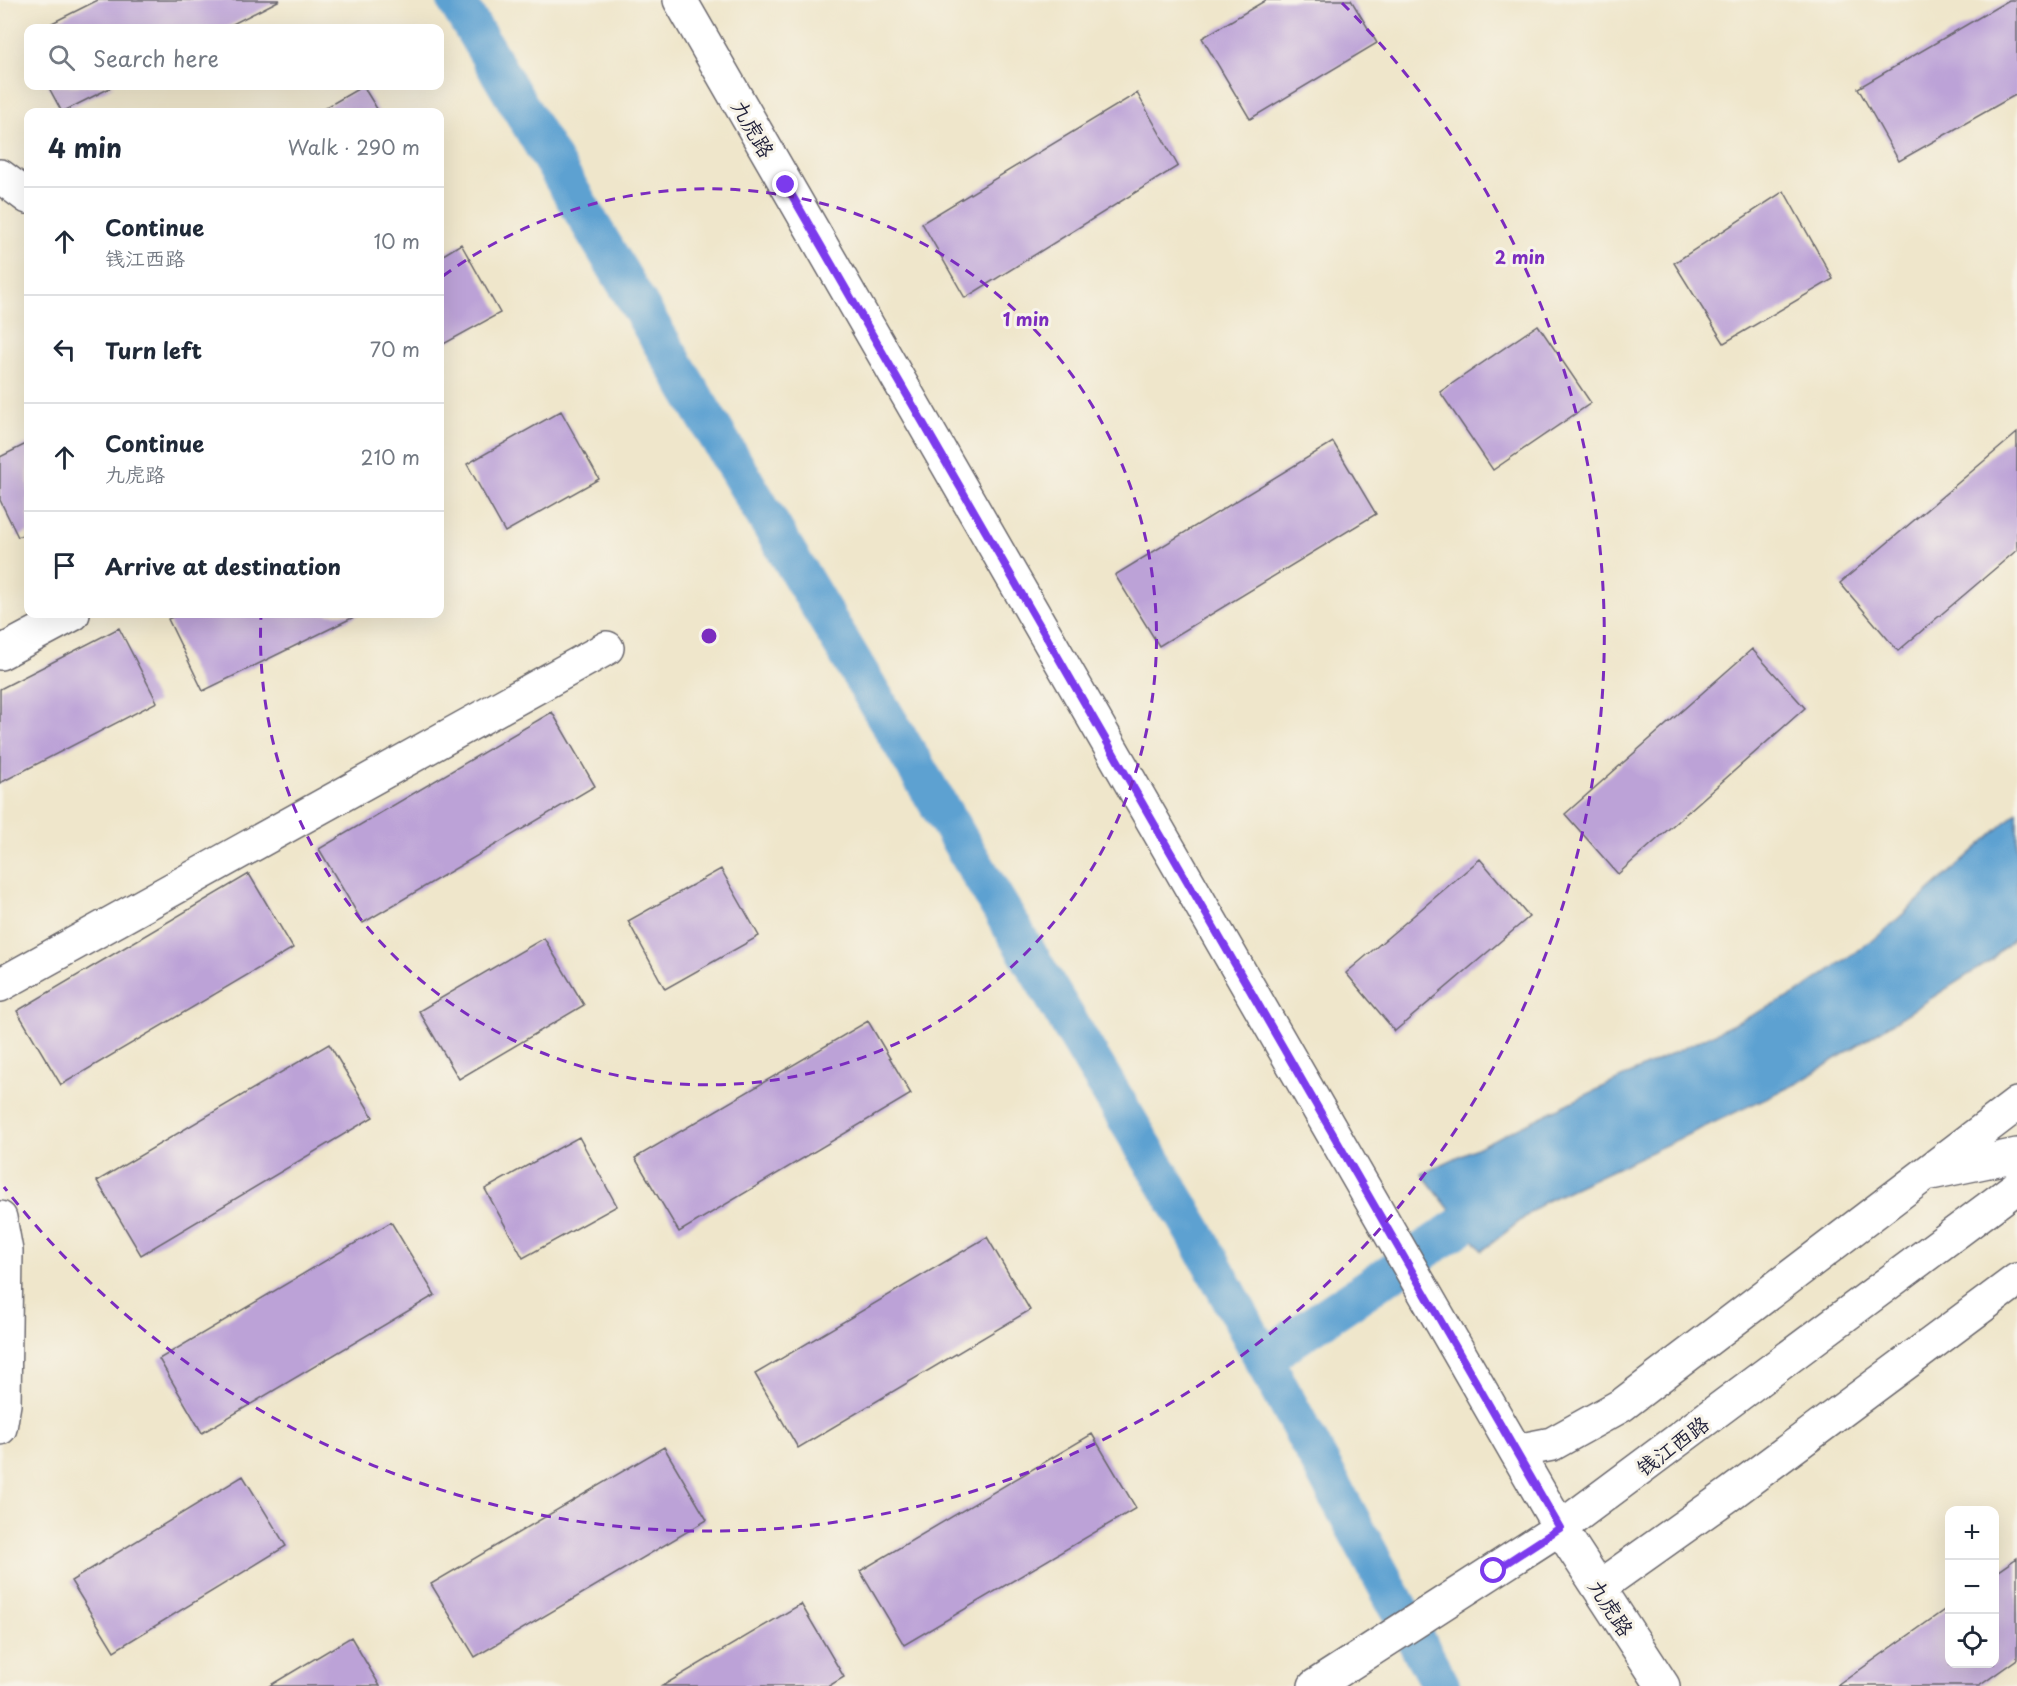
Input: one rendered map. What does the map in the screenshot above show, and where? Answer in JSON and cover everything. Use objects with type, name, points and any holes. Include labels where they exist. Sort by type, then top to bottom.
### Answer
[{"type":"street","name":"九虎路","points":[[680,0],[1560,1528],[1663,1686]]},
{"type":"street","points":[[0,176],[24,194]]},
{"type":"street","points":[[0,653],[66,618]]},
{"type":"street","points":[[0,985],[607,648]]},
{"type":"street","points":[[1516,1451],[1552,1444],[1622,1405],[2017,1104]]},
{"type":"street","points":[[1925,1174],[2017,1155]]},
{"type":"street","name":"钱江西路","points":[[1327,1678],[1560,1528],[2017,1187]]},
{"type":"street","points":[[0,1218],[6,1251],[4,1404],[0,1428]]},
{"type":"street","points":[[1599,1587],[1730,1494],[2017,1280]]},
{"type":"water","points":[[2017,812],[2017,935],[1990,961],[1798,1083],[1544,1202],[1482,1251],[1422,1174],[1798,993],[1882,933]]},
{"type":"building","points":[[98,0],[280,0],[233,24],[50,24]]},
{"type":"building","points":[[1266,0],[1351,0],[1377,43],[1250,119],[1202,38]]},
{"type":"building","points":[[2009,0],[2017,0],[2017,94],[1899,161],[1858,88]]},
{"type":"building","points":[[50,90],[106,90],[70,108],[60,108]]},
{"type":"building","points":[[356,90],[365,90],[377,108],[325,108]]},
{"type":"building","points":[[1137,93],[1178,166],[965,298],[922,223]]},
{"type":"building","points":[[1784,191],[1833,279],[1724,343],[1674,263]]},
{"type":"building","points":[[461,244],[500,313],[444,344],[444,255]]},
{"type":"building","points":[[1538,325],[1591,403],[1493,470],[1440,392]]},
{"type":"building","points":[[561,411],[599,479],[505,532],[467,464]]},
{"type":"building","points":[[2017,433],[2017,550],[1898,651],[1840,583]]},
{"type":"building","points":[[1333,442],[1376,514],[1159,646],[1115,575]]},
{"type":"building","points":[[24,445],[24,534],[18,537],[0,500],[0,457]]},
{"type":"building","points":[[170,618],[352,618],[203,691],[168,619]]},
{"type":"building","points":[[119,628],[157,702],[0,783],[0,689]]},
{"type":"building","points":[[1752,649],[1805,708],[1618,874],[1565,814]]},
{"type":"building","points":[[552,712],[595,786],[363,923],[319,849]]},
{"type":"building","points":[[1480,859],[1529,917],[1395,1031],[1346,973]]},
{"type":"building","points":[[721,869],[759,936],[665,989],[628,921]]},
{"type":"building","points":[[249,874],[293,948],[61,1085],[17,1011]]},
{"type":"building","points":[[544,938],[584,1005],[459,1079],[419,1011]]},
{"type":"building","points":[[868,1021],[911,1094],[679,1232],[635,1158]]},
{"type":"building","points":[[329,1044],[373,1117],[141,1255],[97,1181]]},
{"type":"building","points":[[579,1137],[617,1206],[523,1258],[485,1189]]},
{"type":"building","points":[[391,1222],[435,1295],[202,1433],[159,1359]]},
{"type":"building","points":[[987,1237],[1030,1310],[798,1448],[755,1374]]},
{"type":"building","points":[[1092,1434],[1136,1508],[904,1645],[860,1571]]},
{"type":"building","points":[[664,1447],[707,1520],[475,1657],[431,1584]]},
{"type":"building","points":[[243,1476],[286,1546],[114,1651],[71,1581]]},
{"type":"building","points":[[2017,1558],[2017,1659],[1979,1686],[1837,1686],[1945,1610],[1945,1668],[1999,1668],[1999,1571]]},
{"type":"building","points":[[801,1604],[844,1677],[829,1686],[662,1686]]},
{"type":"building","points":[[351,1637],[380,1686],[269,1686]]},
{"type":"waterway","points":[[456,0],[1194,1231],[1441,1686]]},
{"type":"waterway","points":[[1263,1359],[1505,1196]]},
{"type":"route","points":[[786,185],[1560,1528],[1494,1571]]}]
